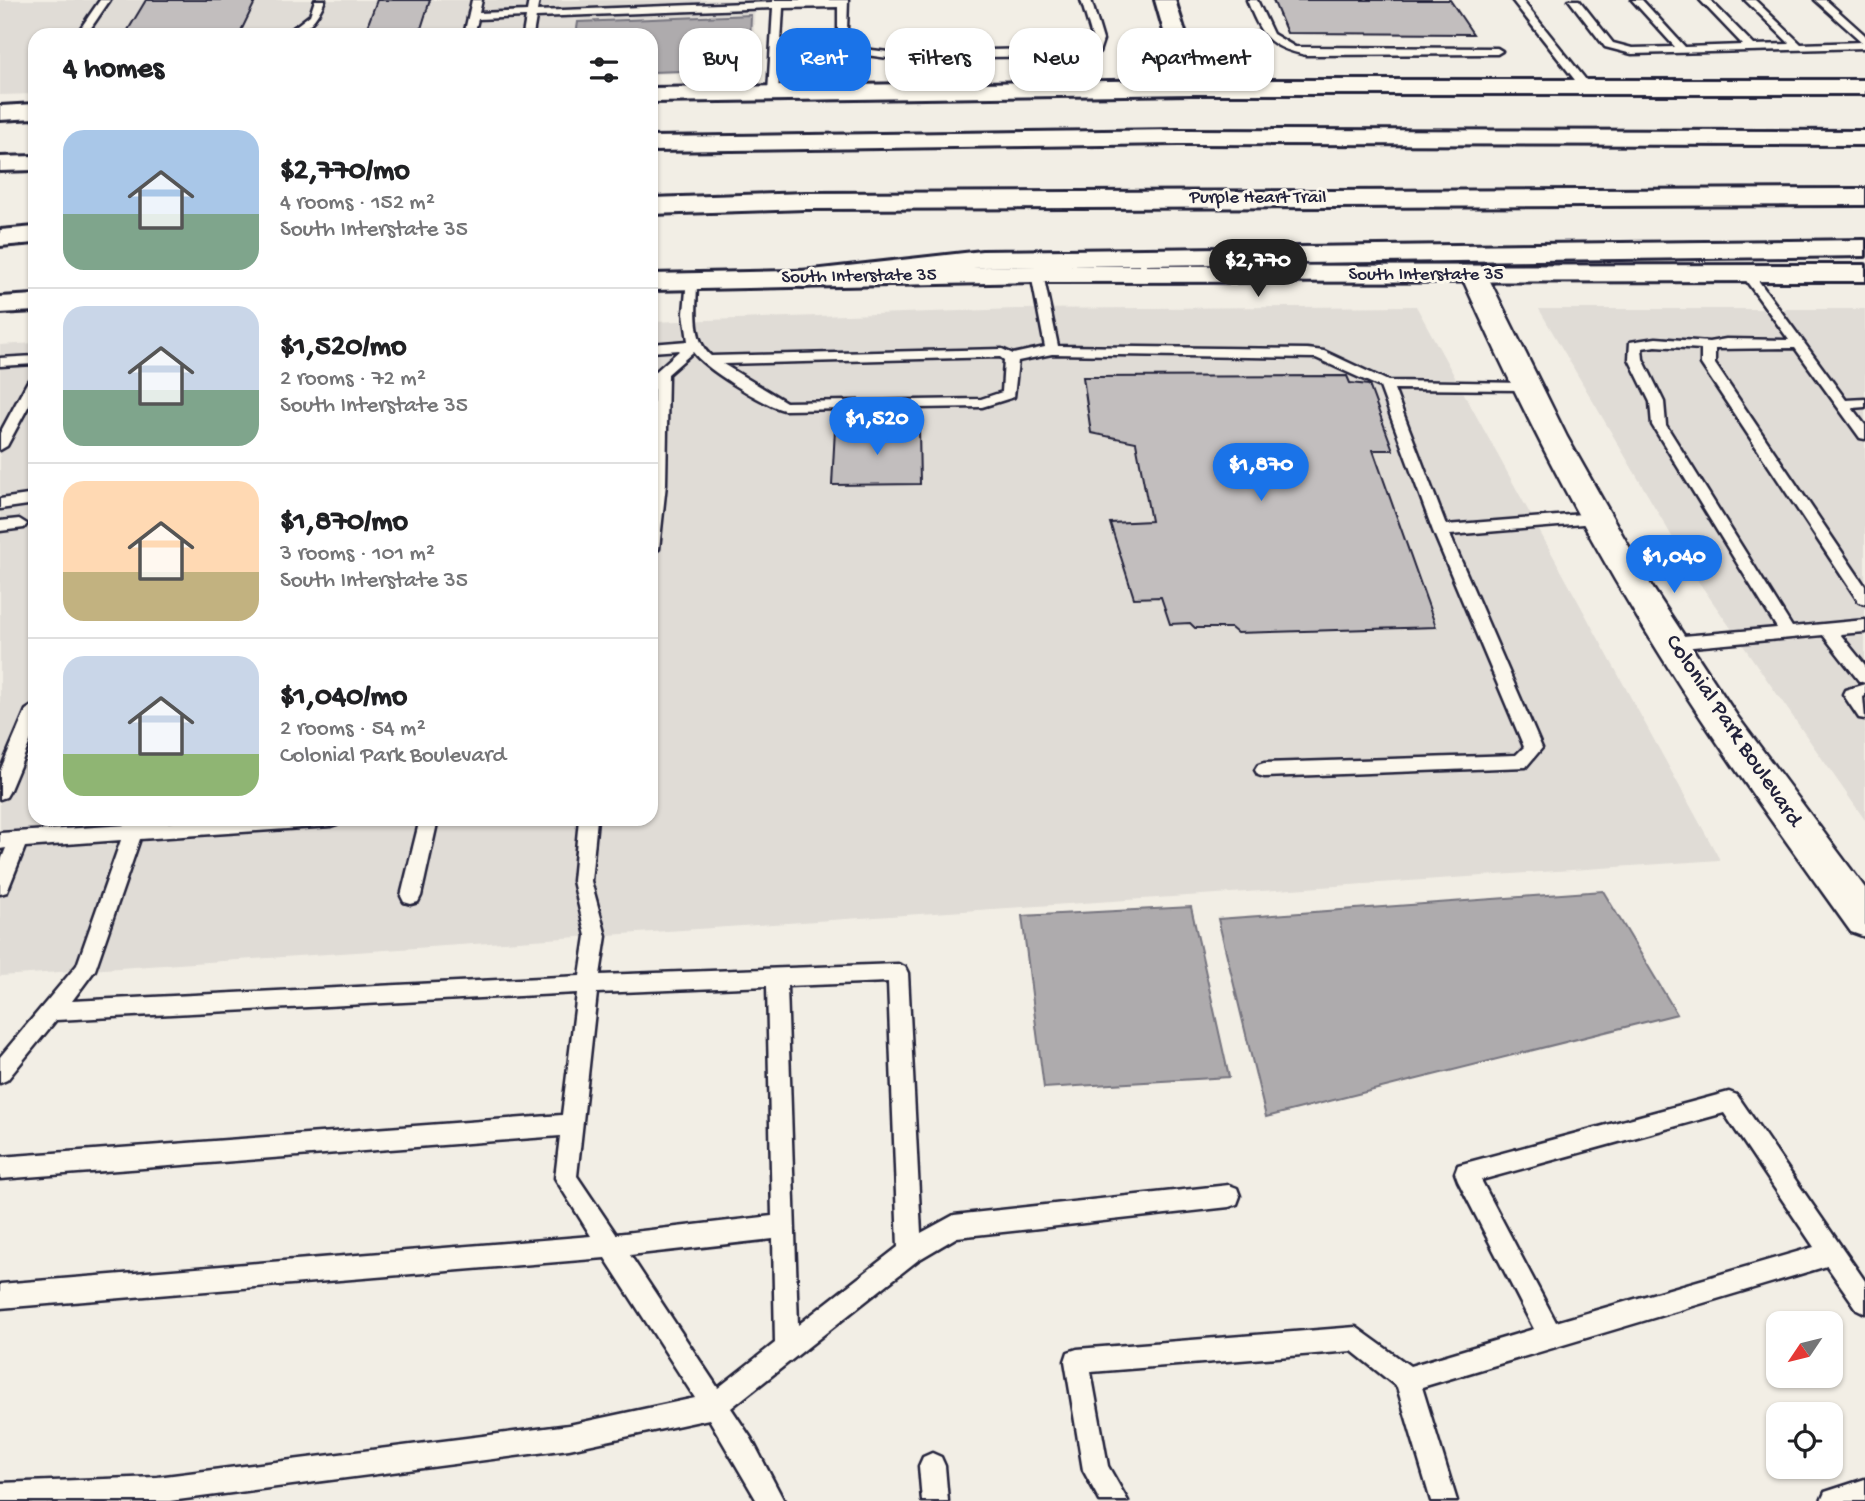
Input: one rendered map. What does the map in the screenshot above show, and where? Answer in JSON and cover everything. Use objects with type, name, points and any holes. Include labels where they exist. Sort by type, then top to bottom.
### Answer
[{"type":"main road","points":[[1165,0],[1173,28]]},
{"type":"main road","points":[[1274,87],[1865,87]]},
{"type":"main road","points":[[658,95],[1117,88]]},
{"type":"main road","points":[[0,113],[28,111]]},
{"type":"main road","points":[[658,144],[1193,137],[1865,138]]},
{"type":"main road","points":[[0,164],[28,163]]},
{"type":"main road","name":"Purple Heart Trail","points":[[658,206],[847,201],[1865,197]]},
{"type":"main road","points":[[0,227],[28,226]]},
{"type":"main road","points":[[0,238],[28,236]]},
{"type":"main road","points":[[803,279],[982,259],[1433,251],[1865,248]]},
{"type":"main road","name":"South Interstate 35","points":[[658,282],[1037,274],[1865,273]]},
{"type":"main road","points":[[0,305],[28,303]]},
{"type":"street","name":"Colonial Park Boulevard","points":[[1474,275],[1524,386],[1595,518],[1704,696],[1865,920]]},
{"type":"lane","points":[[86,28],[105,0]]},
{"type":"lane","points":[[298,28],[314,16],[320,0]]},
{"type":"lane","points":[[471,28],[477,0]]},
{"type":"lane","points":[[529,28],[534,0]]},
{"type":"lane","points":[[592,12],[600,0]]},
{"type":"lane","points":[[475,16],[843,2],[841,33],[845,45],[859,52],[888,55],[1080,53],[1095,50],[1098,40],[1086,0]]},
{"type":"lane","points":[[1252,0],[1266,37],[1283,48],[1306,51],[1497,51]]},
{"type":"lane","points":[[1517,0],[1586,87]]},
{"type":"lane","points":[[1574,0],[1609,45],[1632,51],[1865,42]]},
{"type":"lane","points":[[1637,0],[1682,49]]},
{"type":"lane","points":[[1704,0],[1750,47]]},
{"type":"lane","points":[[1750,0],[1797,44]]},
{"type":"lane","points":[[1820,0],[1865,42]]},
{"type":"lane","points":[[773,93],[778,3]]},
{"type":"lane","points":[[1037,274],[1052,351]]},
{"type":"lane","points":[[1748,275],[1865,435]]},
{"type":"lane","points":[[691,281],[693,345],[699,355],[766,398],[784,406],[982,403],[1009,394],[1011,358]]},
{"type":"lane","points":[[1788,632],[1659,425],[1657,402],[1636,359],[1635,345],[1656,342],[1709,346],[1726,343],[1797,344]]},
{"type":"lane","points":[[658,348],[693,345]]},
{"type":"lane","points":[[658,492],[661,373],[693,345]]},
{"type":"lane","points":[[1709,346],[1707,364],[1865,598]]},
{"type":"lane","points":[[708,360],[1002,353],[1011,358],[1052,351],[1319,354],[1386,385],[1524,386]]},
{"type":"lane","points":[[0,362],[28,360]]},
{"type":"lane","points":[[1264,770],[1520,762],[1533,748],[1441,531],[1386,385]]},
{"type":"lane","points":[[0,446],[28,394]]},
{"type":"lane","points":[[1841,404],[1865,403]]},
{"type":"lane","points":[[0,504],[28,500]]},
{"type":"lane","points":[[1441,531],[1595,518]]},
{"type":"lane","points":[[0,526],[19,524]]},
{"type":"lane","points":[[1671,643],[1865,626]]},
{"type":"lane","points":[[1827,629],[1865,677]]},
{"type":"lane","points":[[1865,690],[1851,694],[1865,713]]},
{"type":"lane","points":[[0,792],[28,726]]},
{"type":"lane","points":[[0,841],[128,826]]},
{"type":"lane","points":[[0,1073],[85,970],[136,826]]},
{"type":"lane","points":[[411,896],[427,826]]},
{"type":"lane","points":[[587,826],[582,881],[596,936],[566,1178],[714,1406],[771,1501]]},
{"type":"lane","points":[[0,886],[19,839]]},
{"type":"lane","points":[[51,1011],[588,984],[898,972],[910,1252]]},
{"type":"lane","points":[[776,977],[787,1348]]},
{"type":"lane","points":[[1550,1336],[1466,1174],[1729,1102],[1865,1301]]},
{"type":"lane","points":[[0,1168],[572,1125]]},
{"type":"lane","points":[[0,1496],[155,1495],[569,1437],[714,1406],[910,1252],[954,1226],[1228,1196]]},
{"type":"lane","points":[[0,1296],[611,1246],[784,1226]]},
{"type":"lane","points":[[1407,1379],[1832,1253]]},
{"type":"lane","points":[[1115,1501],[1096,1470],[1077,1361],[1356,1339],[1407,1379],[1444,1501]]},
{"type":"lane","points":[[932,1466],[935,1501]]},
{"type":"lane","points":[[1834,1501],[1865,1492]]},
{"type":"shaded area","points":[[0,0],[755,0],[754,28],[679,28],[679,73],[658,74],[658,28],[28,28],[28,94],[0,95]]},
{"type":"shaded area","points":[[751,15],[751,28],[679,28],[679,71],[658,72],[658,28],[577,28],[578,22]]},
{"type":"shaded area","points":[[1416,306],[1720,860],[0,976],[0,345],[28,343],[28,826],[658,826],[658,322],[1016,309]]},
{"type":"shaded area","points":[[1539,309],[1865,309],[1865,820],[1698,581]]},
{"type":"shaded area","points":[[1603,891],[1677,1014],[1266,1117],[1218,919]]},
{"type":"shaded area","points":[[1191,907],[1229,1077],[1044,1088],[1022,916]]},
{"type":"building","points":[[146,0],[256,0],[242,28],[129,28]]},
{"type":"building","points":[[377,0],[430,0],[421,28],[367,28]]},
{"type":"building","points":[[1273,0],[1450,0],[1473,34],[1287,33]]},
{"type":"building","points":[[1347,376],[1350,383],[1369,385],[1393,450],[1373,450],[1436,627],[1237,633],[1231,628],[1195,628],[1190,623],[1170,624],[1161,597],[1134,598],[1110,523],[1151,521],[1136,442],[1091,433],[1083,377]]},
{"type":"building","points":[[919,428],[920,484],[832,485],[835,429]]}]
